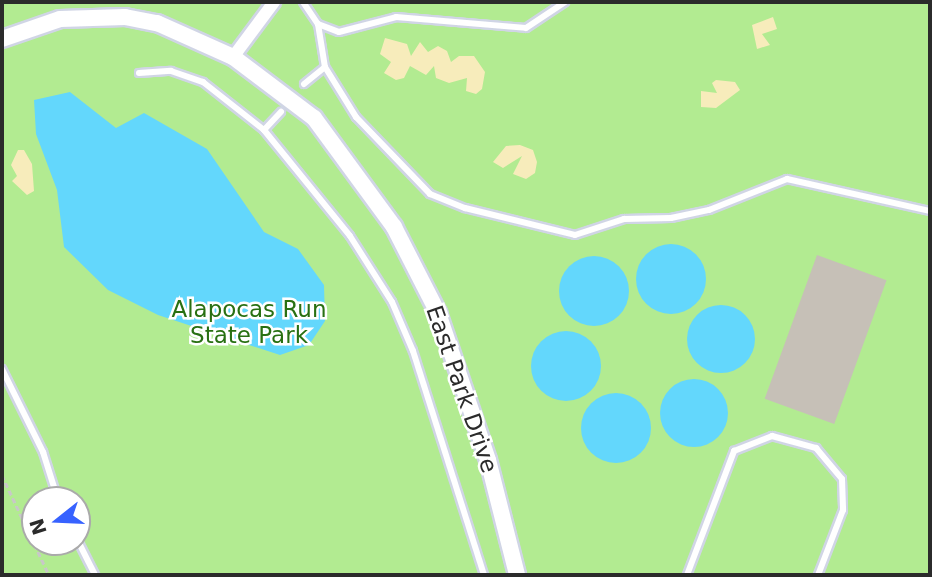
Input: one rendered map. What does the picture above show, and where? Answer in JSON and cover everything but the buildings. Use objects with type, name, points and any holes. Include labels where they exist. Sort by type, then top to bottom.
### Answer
[{"type":"street","points":[[233,57],[274,2]]},
{"type":"street","name":"East Park Drive","points":[[2,39],[60,19],[125,17],[188,34],[233,57],[314,118],[399,237],[461,370],[517,575]]},
{"type":"lane","points":[[303,2],[318,24],[325,66],[356,117],[430,194],[550,233],[575,235],[624,219],[689,215],[787,179],[930,211]]},
{"type":"lane","points":[[318,24],[339,33],[396,17],[526,28],[565,2]]},
{"type":"lane","points":[[304,84],[325,66]]},
{"type":"lane","points":[[139,73],[186,74],[264,130],[349,236],[391,302],[429,392],[484,575]]},
{"type":"lane","points":[[264,130],[281,111]]},
{"type":"lane","points":[[2,369],[43,452],[54,486]]},
{"type":"lane","points":[[687,575],[734,451],[772,436],[816,448],[842,479],[843,510],[818,573]]},
{"type":"lane","points":[[86,556],[95,575]]},
{"type":"path","points":[[2,475],[48,575]]},
{"type":"green space","name":"Alapocas Run State Park","points":[[2,2],[930,2],[930,575],[2,575]]},
{"type":"sand","points":[[773,17],[777,29],[762,34],[770,45],[757,49],[752,25]]},
{"type":"sand","points":[[385,38],[407,44],[411,56],[420,42],[428,52],[438,46],[447,51],[451,62],[459,56],[474,56],[485,72],[482,89],[476,94],[466,91],[467,78],[449,83],[436,78],[434,66],[426,75],[410,66],[404,78],[396,80],[384,73],[391,62],[380,54]]},
{"type":"sand","points":[[716,80],[735,82],[740,90],[716,108],[701,107],[701,91],[717,93],[712,83]]},
{"type":"sand","points":[[520,145],[533,150],[537,162],[535,173],[526,179],[513,174],[522,156],[503,168],[493,162],[506,146]]},
{"type":"sand","points":[[18,150],[24,150],[32,164],[34,191],[27,195],[12,181],[17,176],[11,165]]},
{"type":"water","points":[[70,92],[116,128],[144,113],[207,149],[264,232],[298,249],[324,285],[325,321],[309,345],[280,355],[158,315],[108,290],[64,247],[57,190],[36,134],[34,100]]},
{"type":"water","points":[[671,244],[696,254],[706,279],[696,304],[671,314],[646,304],[636,279],[646,254]]},
{"type":"water","points":[[594,256],[619,266],[629,291],[619,316],[594,326],[569,316],[559,291],[569,266]]},
{"type":"water","points":[[721,305],[734,308],[745,315],[752,326],[755,339],[752,352],[745,363],[734,370],[721,373],[708,370],[697,363],[690,352],[687,339],[690,326],[697,315],[708,308]]},
{"type":"water","points":[[566,331],[591,341],[601,366],[591,391],[566,401],[541,391],[531,366],[541,341]]},
{"type":"water","points":[[687,379],[701,379],[713,384],[723,394],[728,413],[723,432],[713,442],[701,447],[687,447],[675,442],[665,432],[660,420],[660,406],[665,394],[675,384]]},
{"type":"water","points":[[616,393],[641,403],[651,428],[641,453],[616,463],[591,453],[581,428],[591,403]]}]
